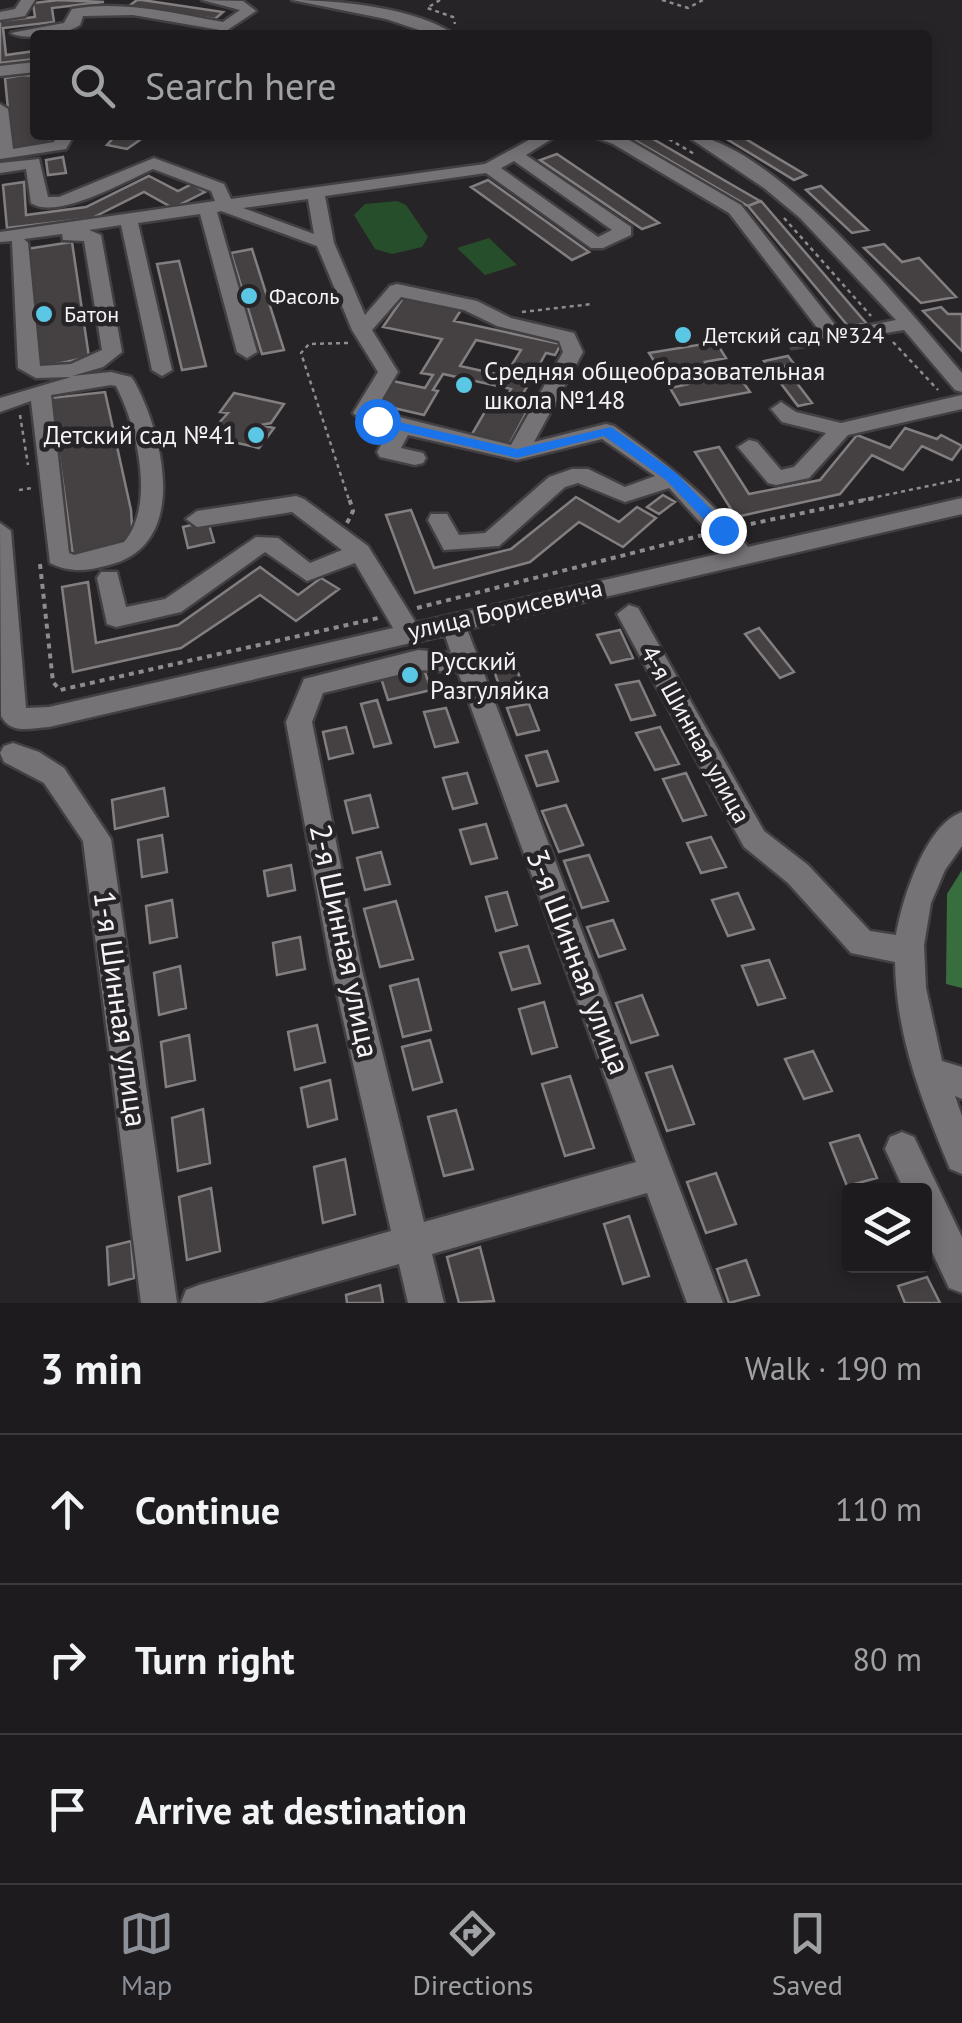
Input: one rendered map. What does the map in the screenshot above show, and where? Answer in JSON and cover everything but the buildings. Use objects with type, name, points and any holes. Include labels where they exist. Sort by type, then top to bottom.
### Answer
[{"type":"street","points":[[0,16],[20,14],[28,0]]},
{"type":"street","points":[[57,30],[75,22],[77,12],[120,4],[146,14],[226,26],[249,11],[243,5],[209,0]]},
{"type":"street","points":[[299,0],[389,16],[432,30]]},
{"type":"street","points":[[146,14],[144,24],[181,30]]},
{"type":"street","points":[[0,73],[30,70]]},
{"type":"street","points":[[0,109],[5,155],[60,146],[63,140]]},
{"type":"street","points":[[6,242],[129,220],[489,168],[542,140]]},
{"type":"street","points":[[618,140],[735,209],[834,336]]},
{"type":"street","points":[[701,140],[783,194],[908,324],[959,392],[841,430],[802,473],[776,478],[749,447]]},
{"type":"street","points":[[489,168],[597,244],[625,231],[516,155]]},
{"type":"street","points":[[0,168],[33,163],[40,203],[62,202],[154,164],[181,179],[200,180],[218,188],[217,208],[247,352]]},
{"type":"street","points":[[316,194],[325,242],[365,336],[388,372],[363,413],[402,427],[517,453],[606,430],[671,477],[723,530],[741,555]]},
{"type":"street","points":[[217,208],[325,242]]},
{"type":"street","points":[[129,220],[162,370]]},
{"type":"street","points":[[92,235],[110,356],[95,364],[40,374],[28,368],[6,242],[92,235]]},
{"type":"street","points":[[365,336],[397,290],[470,305],[504,322],[567,337],[573,352],[517,453]]},
{"type":"street","points":[[799,344],[908,324]]},
{"type":"street","points":[[0,405],[40,392],[114,378],[124,381],[139,416],[153,501],[149,528],[134,548],[72,564],[58,557],[40,392]]},
{"type":"street","points":[[781,410],[789,417],[841,430]]},
{"type":"street","points":[[402,427],[388,452],[416,458]]},
{"type":"street","points":[[439,520],[452,544],[491,540],[557,482],[580,474],[615,494],[636,496],[671,477]]},
{"type":"street","points":[[197,519],[296,504],[360,552],[400,613],[413,646],[465,664]]},
{"type":"street","name":"улица Борисевича","points":[[8,742],[49,717],[413,646],[452,621],[962,506]]},
{"type":"street","points":[[0,530],[8,742]]},
{"type":"street","points":[[110,578],[116,618],[172,606],[256,545],[270,544],[307,573],[360,552]]},
{"type":"street","name":"4-я Шинная улица","points":[[630,614],[754,839],[798,874],[862,943],[908,951]]},
{"type":"street","name":"3-я Шинная улица","points":[[452,621],[705,1303]]},
{"type":"street","name":"2-я Шинная улица","points":[[413,646],[313,686],[299,722],[345,962],[426,1303]]},
{"type":"street","name":"1-я Шинная улица","points":[[8,742],[39,760],[59,780],[97,838],[159,1303]]},
{"type":"street","points":[[962,824],[937,856],[923,883],[908,951],[913,1020],[927,1072],[962,1158]]},
{"type":"street","points":[[927,1072],[962,1082]]},
{"type":"street","points":[[902,1149],[918,1183]]},
{"type":"street","points":[[200,1303],[657,1174]]},
{"type":"street","points":[[932,1212],[962,1275]]},
{"type":"path","points":[[662,0],[688,8],[702,0]]},
{"type":"path","points":[[671,140],[710,163]]},
{"type":"path","points":[[775,209],[939,391],[959,392]]},
{"type":"path","points":[[555,307],[592,304]]},
{"type":"path","points":[[340,535],[353,512],[302,353],[309,344],[365,336]]},
{"type":"path","points":[[19,490],[32,488]]},
{"type":"green space","points":[[397,201],[406,205],[428,237],[422,247],[392,254],[375,249],[354,215],[365,204]]},
{"type":"green space","points":[[489,238],[517,265],[485,275],[457,248]]},
{"type":"green space","points":[[962,870],[962,988],[946,984],[947,894]]},
{"type":"place","name":"Фасоль","points":[[249,296]]},
{"type":"place","name":"Батон","points":[[44,314]]},
{"type":"place","name":"Детский сад №324","points":[[683,335]]},
{"type":"place","name":"Средняя общеобразовательная школа №148","points":[[464,385]]},
{"type":"place","name":"Детский сад №41","points":[[256,435]]},
{"type":"place","name":"Русский Разгуляйка","points":[[410,675]]},
{"type":"route","points":[[377,421],[517,453],[606,430],[671,477],[723,530]]}]
